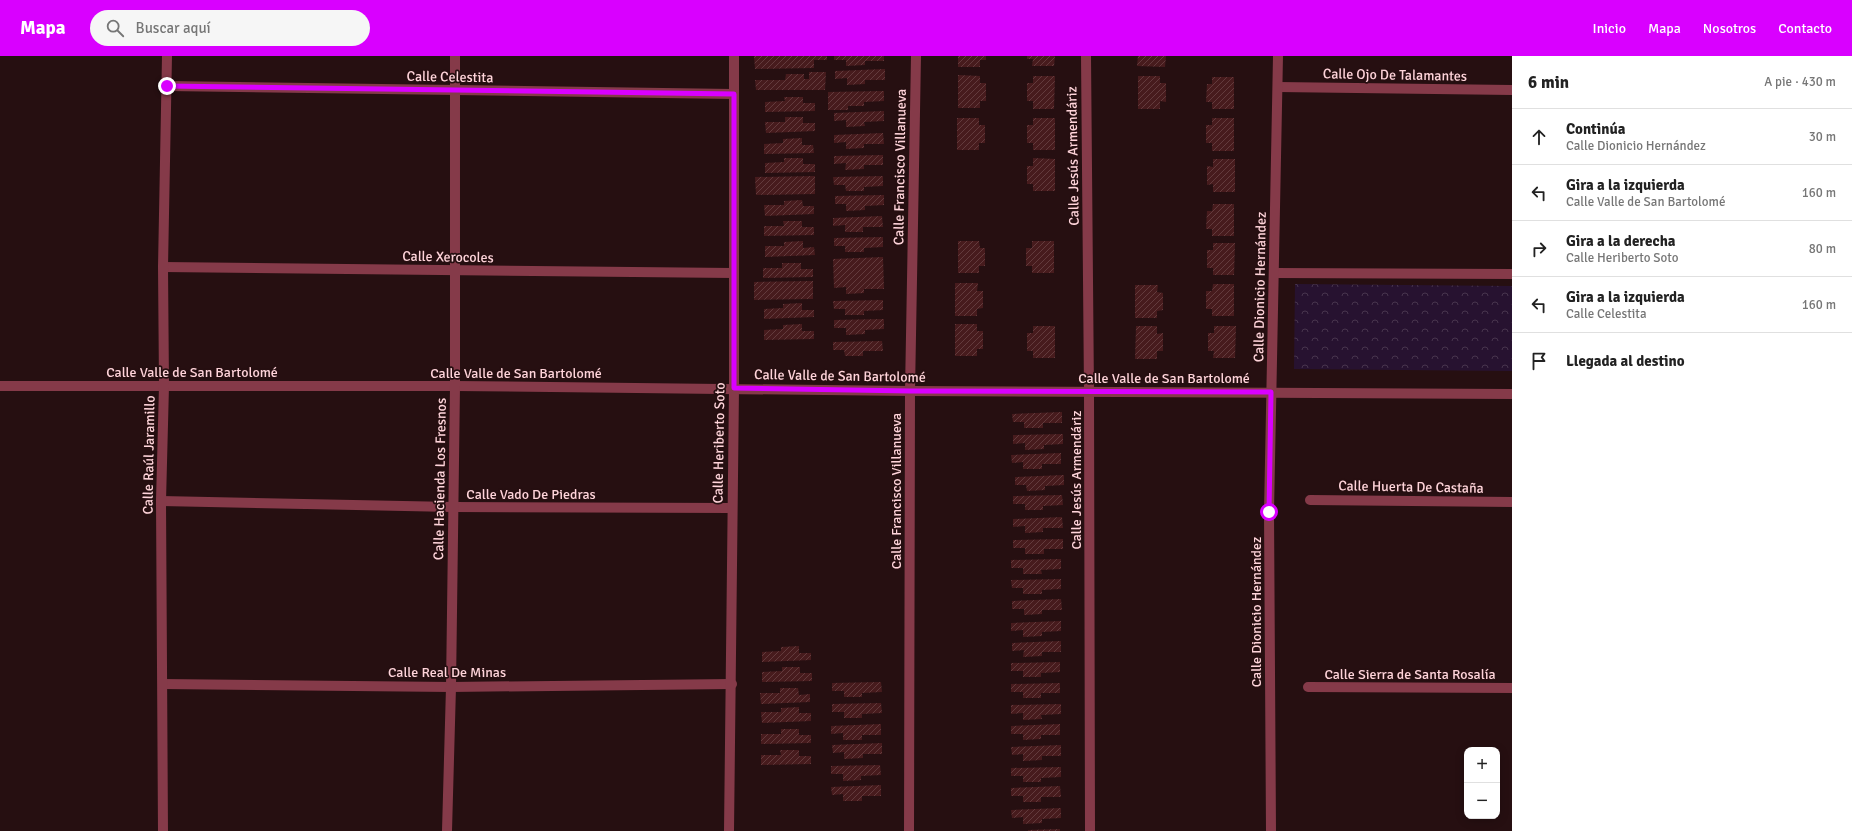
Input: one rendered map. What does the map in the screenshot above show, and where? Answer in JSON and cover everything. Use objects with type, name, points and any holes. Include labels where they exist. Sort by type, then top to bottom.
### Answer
[{"type":"street","name":"Calle Raúl Jaramillo","points":[[163,831],[161,500],[164,386],[163,267],[167,56]]},
{"type":"street","name":"Calle Hacienda Los Fresnos","points":[[447,831],[451,687],[455,386],[455,56]]},
{"type":"street","name":"Calle Heriberto Soto","points":[[729,831],[732,684],[734,388],[734,56]]},
{"type":"street","name":"Calle Francisco Villanueva","points":[[909,831],[910,391],[916,56]]},
{"type":"street","name":"Calle Jesús Armendáriz","points":[[1086,56],[1090,392],[1090,831]]},
{"type":"street","name":"Calle Dionicio Hernández","points":[[1271,831],[1269,512],[1275,273],[1278,56]]},
{"type":"street","name":"Calle Celestita","points":[[167,86],[734,94]]},
{"type":"street","name":"Calle Ojo De Talamantes","points":[[1278,87],[1512,90]]},
{"type":"street","name":"Calle Xerocoles","points":[[163,267],[733,273]]},
{"type":"street","points":[[1275,273],[1512,274]]},
{"type":"street","name":"Calle Valle de San Bartolomé","points":[[0,386],[455,386],[910,391],[1512,394]]},
{"type":"street","name":"Calle Vado De Piedras","points":[[161,500],[453,507],[732,508]]},
{"type":"street","name":"Calle Huerta De Castaña","points":[[1310,500],[1512,502]]},
{"type":"street","name":"Calle Real De Minas","points":[[163,684],[451,687],[732,684]]},
{"type":"street","name":"Calle Sierra de Santa Rosalía","points":[[1308,687],[1512,688]]},
{"type":"green space","points":[[1295,284],[1512,286],[1512,371],[1294,369]]},
{"type":"building","points":[[754,56],[827,56],[827,60],[814,60],[814,68],[755,69]]},
{"type":"building","points":[[834,56],[884,56],[884,61],[865,61],[865,65],[846,66],[846,60],[834,60]]},
{"type":"building","points":[[958,56],[986,56],[986,60],[980,60],[980,67],[958,67]]},
{"type":"building","points":[[1027,56],[1055,56],[1054,66],[1032,66],[1033,59],[1027,59]]},
{"type":"building","points":[[1138,56],[1166,56],[1165,67],[1137,66]]},
{"type":"building","points":[[885,69],[885,80],[865,80],[865,84],[847,85],[847,78],[835,79],[835,71]]},
{"type":"building","points":[[809,72],[826,72],[825,90],[756,90],[755,80],[785,80],[786,74],[804,74],[804,79],[809,79]]},
{"type":"building","points":[[958,75],[980,76],[980,83],[986,83],[986,101],[980,101],[980,108],[958,108]]},
{"type":"building","points":[[1033,76],[1055,76],[1054,109],[1033,109],[1033,101],[1027,101],[1027,83],[1033,83]]},
{"type":"building","points":[[1138,76],[1160,76],[1160,83],[1166,83],[1166,102],[1160,101],[1160,109],[1138,109]]},
{"type":"building","points":[[1212,77],[1234,77],[1234,109],[1212,109],[1212,102],[1206,102],[1207,84],[1212,84]]},
{"type":"building","points":[[884,91],[884,101],[864,102],[864,106],[848,106],[848,110],[828,110],[828,92]]},
{"type":"building","points":[[784,97],[803,97],[803,103],[815,103],[815,111],[765,112],[765,102],[785,101]]},
{"type":"building","points":[[884,111],[884,121],[864,122],[865,126],[846,127],[846,120],[834,121],[834,113]]},
{"type":"building","points":[[785,117],[803,117],[803,123],[815,123],[815,131],[766,133],[765,122],[785,122]]},
{"type":"building","points":[[957,118],[979,118],[979,125],[985,125],[985,143],[979,143],[979,150],[957,150]]},
{"type":"building","points":[[1033,118],[1055,118],[1055,150],[1033,150],[1033,143],[1027,143],[1027,125],[1033,125]]},
{"type":"building","points":[[1212,118],[1234,118],[1234,151],[1212,151],[1212,143],[1206,143],[1206,125],[1212,125]]},
{"type":"building","points":[[883,133],[884,144],[864,144],[864,148],[846,149],[846,142],[834,143],[834,135]]},
{"type":"building","points":[[802,138],[802,145],[813,145],[814,153],[764,154],[764,144],[783,143],[783,139]]},
{"type":"building","points":[[883,155],[883,165],[864,165],[864,169],[845,170],[846,163],[834,164],[834,156]]},
{"type":"building","points":[[784,158],[803,158],[803,164],[815,164],[815,172],[765,173],[765,163],[784,162]]},
{"type":"building","points":[[1033,158],[1055,159],[1055,191],[1033,191],[1033,184],[1027,184],[1027,166],[1033,166]]},
{"type":"building","points":[[1213,159],[1235,159],[1235,192],[1213,192],[1213,184],[1207,185],[1207,166],[1213,167]]},
{"type":"building","points":[[815,176],[815,194],[756,195],[755,177]]},
{"type":"building","points":[[883,176],[883,186],[864,187],[864,191],[846,191],[845,185],[834,185],[833,177]]},
{"type":"building","points":[[884,195],[884,205],[865,206],[865,210],[846,211],[846,204],[835,204],[835,196]]},
{"type":"building","points":[[802,200],[803,206],[814,206],[814,214],[765,216],[764,205],[784,205],[784,201]]},
{"type":"building","points":[[1213,204],[1234,204],[1234,236],[1212,236],[1212,229],[1206,229],[1207,211],[1212,211]]},
{"type":"building","points":[[882,216],[883,227],[863,227],[863,232],[845,232],[845,225],[833,226],[833,218]]},
{"type":"building","points":[[783,221],[802,221],[802,227],[814,227],[814,235],[764,236],[764,226],[784,226]]},
{"type":"building","points":[[883,237],[883,247],[864,248],[864,252],[845,252],[845,246],[834,246],[834,238]]},
{"type":"building","points":[[803,241],[803,248],[814,247],[815,255],[765,257],[765,246],[784,246],[784,242]]},
{"type":"building","points":[[958,241],[979,241],[980,248],[985,248],[985,266],[979,266],[979,273],[958,273]]},
{"type":"building","points":[[1032,241],[1054,241],[1054,273],[1032,273],[1032,266],[1026,266],[1026,248],[1032,248]]},
{"type":"building","points":[[1213,243],[1235,243],[1234,275],[1213,275],[1213,268],[1207,268],[1207,250],[1213,250]]},
{"type":"building","points":[[883,257],[884,289],[864,289],[864,293],[846,294],[846,287],[834,288],[833,259]]},
{"type":"building","points":[[782,263],[801,263],[801,269],[813,269],[813,277],[763,278],[763,268],[782,268]]},
{"type":"building","points":[[813,281],[813,299],[754,300],[754,282]]},
{"type":"building","points":[[955,283],[978,283],[977,291],[983,291],[983,308],[977,309],[977,316],[955,316]]},
{"type":"building","points":[[1213,284],[1234,284],[1234,316],[1212,316],[1212,309],[1206,309],[1206,291],[1212,291]]},
{"type":"building","points":[[1135,285],[1158,285],[1157,292],[1163,293],[1163,310],[1157,311],[1157,318],[1135,318]]},
{"type":"building","points":[[883,300],[883,310],[864,311],[864,315],[845,315],[845,309],[834,309],[833,301]]},
{"type":"building","points":[[802,303],[802,310],[814,310],[814,317],[764,319],[764,309],[783,308],[783,304]]},
{"type":"building","points":[[884,319],[884,329],[865,330],[865,334],[846,335],[846,328],[834,328],[834,320]]},
{"type":"building","points":[[802,324],[802,331],[814,331],[814,339],[764,340],[764,330],[783,329],[783,325]]},
{"type":"building","points":[[955,324],[977,324],[977,331],[983,331],[983,349],[977,349],[977,356],[955,356]]},
{"type":"building","points":[[1033,326],[1055,326],[1055,358],[1033,358],[1033,351],[1027,351],[1027,333],[1033,333]]},
{"type":"building","points":[[1136,326],[1157,326],[1157,334],[1163,333],[1163,351],[1157,351],[1157,359],[1135,359]]},
{"type":"building","points":[[1214,326],[1236,326],[1235,358],[1213,358],[1214,351],[1208,351],[1208,333],[1214,333]]},
{"type":"building","points":[[882,341],[883,351],[863,351],[863,356],[845,356],[844,350],[833,350],[833,342]]},
{"type":"building","points":[[1062,412],[1062,423],[1043,423],[1043,428],[1024,428],[1024,422],[1013,422],[1012,414]]},
{"type":"building","points":[[1063,434],[1063,444],[1044,445],[1044,449],[1025,450],[1025,443],[1013,444],[1013,435]]},
{"type":"building","points":[[1061,453],[1061,464],[1042,464],[1042,469],[1023,469],[1023,462],[1012,463],[1011,455]]},
{"type":"building","points":[[1064,475],[1064,485],[1045,486],[1045,490],[1027,491],[1026,485],[1015,485],[1015,477]]},
{"type":"building","points":[[1062,495],[1063,505],[1043,506],[1043,510],[1025,510],[1025,504],[1013,504],[1013,496]]},
{"type":"building","points":[[1062,517],[1063,528],[1043,528],[1043,532],[1025,533],[1025,526],[1013,527],[1013,519]]},
{"type":"building","points":[[1063,539],[1063,549],[1044,549],[1044,554],[1025,554],[1025,548],[1013,548],[1013,540]]},
{"type":"building","points":[[1061,559],[1061,569],[1041,570],[1042,574],[1023,574],[1023,568],[1011,568],[1011,560]]},
{"type":"building","points":[[1061,579],[1061,589],[1042,590],[1042,594],[1023,594],[1023,588],[1012,588],[1011,580]]},
{"type":"building","points":[[1061,599],[1062,610],[1042,610],[1042,614],[1024,615],[1024,609],[1012,609],[1012,601]]},
{"type":"building","points":[[1061,621],[1061,631],[1042,632],[1042,636],[1023,637],[1023,630],[1011,631],[1011,623]]},
{"type":"building","points":[[1061,641],[1061,652],[1042,652],[1042,656],[1023,657],[1024,650],[1012,651],[1012,643]]},
{"type":"building","points":[[799,646],[799,653],[811,653],[811,660],[762,662],[762,652],[781,651],[781,647]]},
{"type":"building","points":[[1060,662],[1060,672],[1041,673],[1041,677],[1023,677],[1023,671],[1011,671],[1011,663]]},
{"type":"building","points":[[782,667],[800,667],[800,673],[812,673],[812,681],[762,682],[762,672],[782,671]]},
{"type":"building","points":[[881,682],[882,692],[862,693],[862,697],[844,697],[844,691],[832,691],[832,683]]},
{"type":"building","points":[[1060,683],[1060,693],[1041,693],[1041,698],[1023,698],[1023,692],[1011,692],[1011,684]]},
{"type":"building","points":[[780,688],[798,688],[799,695],[810,694],[810,702],[761,704],[760,693],[780,693]]},
{"type":"building","points":[[881,703],[882,713],[862,714],[862,718],[844,718],[844,712],[832,712],[832,704]]},
{"type":"building","points":[[1061,704],[1061,714],[1041,715],[1042,719],[1023,720],[1023,713],[1011,714],[1011,705]]},
{"type":"building","points":[[799,707],[799,713],[811,713],[811,721],[762,723],[761,712],[781,712],[781,708]]},
{"type":"building","points":[[881,724],[881,735],[862,735],[862,740],[843,740],[843,733],[831,734],[831,726]]},
{"type":"building","points":[[1060,724],[1060,735],[1041,735],[1041,739],[1023,740],[1023,734],[1011,734],[1011,726]]},
{"type":"building","points":[[781,729],[799,729],[799,735],[811,735],[811,743],[761,744],[761,734],[781,734]]},
{"type":"building","points":[[882,743],[882,754],[863,754],[863,758],[844,759],[844,752],[833,753],[832,745]]},
{"type":"building","points":[[1061,745],[1061,756],[1042,756],[1042,760],[1023,761],[1023,754],[1012,755],[1011,747]]},
{"type":"building","points":[[780,750],[799,750],[799,756],[811,756],[811,764],[761,765],[761,755],[781,755]]},
{"type":"building","points":[[880,765],[881,775],[861,776],[861,780],[843,781],[843,774],[831,774],[831,766]]},
{"type":"building","points":[[1061,767],[1061,777],[1041,778],[1041,782],[1023,782],[1023,776],[1011,776],[1011,768]]},
{"type":"building","points":[[881,785],[881,796],[862,796],[862,801],[843,801],[843,794],[832,795],[831,787]]},
{"type":"building","points":[[1060,786],[1061,797],[1041,797],[1041,802],[1023,802],[1023,796],[1011,796],[1011,788]]},
{"type":"building","points":[[1061,808],[1061,818],[1042,819],[1042,823],[1023,824],[1023,817],[1012,818],[1011,810]]},
{"type":"building","points":[[1060,829],[1060,831],[1028,831],[1028,830]]},
{"type":"route","points":[[167,86],[734,94],[734,388],[910,391],[1271,392],[1269,512]]}]
